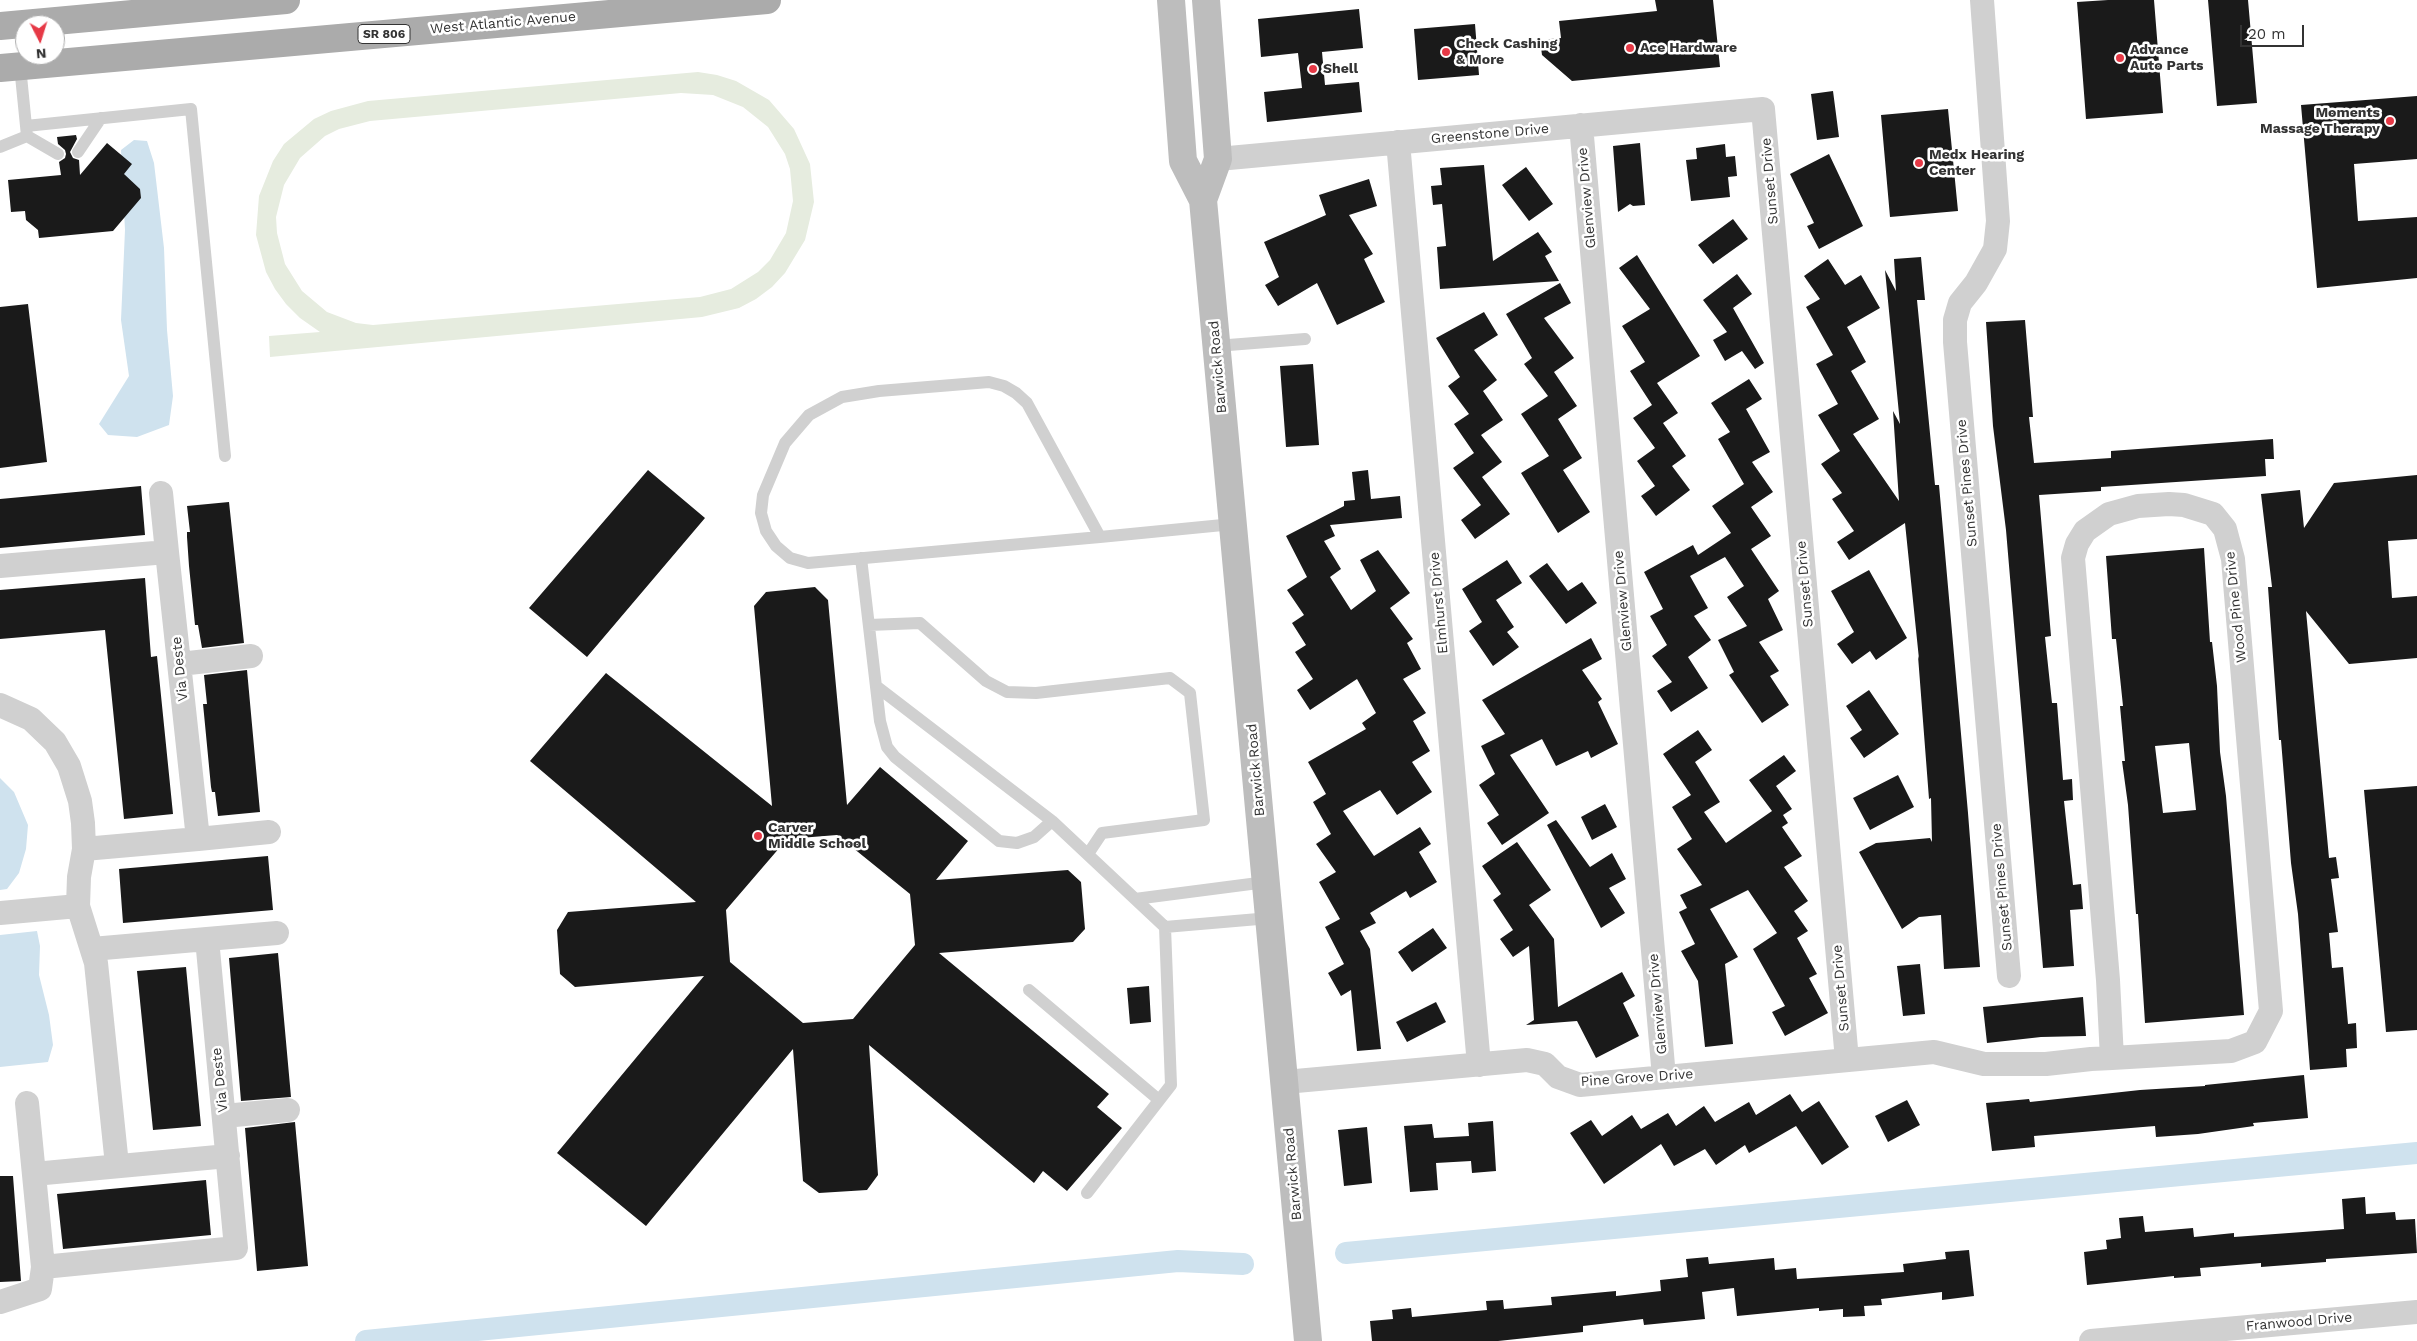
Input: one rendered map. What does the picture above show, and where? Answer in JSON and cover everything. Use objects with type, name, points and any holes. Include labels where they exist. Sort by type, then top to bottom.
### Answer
[{"type":"main road","points":[[0,26],[286,0]]},
{"type":"main road","name":"West Atlantic Avenue","points":[[10,67],[767,0]]},
{"type":"street","name":"Barwick Road","points":[[1171,0],[1183,161],[1203,200],[1308,1341]]},
{"type":"street","name":"Barwick Road","points":[[1203,200],[1218,159],[1206,0]]},
{"type":"street","name":"Sunset Pines Drive","points":[[1982,0],[1998,221],[1995,249],[1976,283],[1960,304],[1955,320],[1955,342],[2010,976]]},
{"type":"street","name":"Greenstone Drive","points":[[1218,159],[1764,109]]},
{"type":"street","name":"Sunset Drive","points":[[1764,109],[1847,1060]]},
{"type":"street","name":"Glenview Drive","points":[[1581,125],[1664,1077]]},
{"type":"street","name":"Elmhurst Drive","points":[[1398,142],[1479,1065]]},
{"type":"street","name":"Via Deste","points":[[161,493],[198,839]]},
{"type":"street","name":"Wood Pine Drive","points":[[1847,1060],[1934,1052],[1984,1064],[2046,1064],[2231,1051],[2255,1042],[2271,1010],[2233,559],[2225,530],[2213,514],[2184,505],[2138,506],[2109,514],[2085,531],[2073,558],[2107,970],[2112,1058]]},
{"type":"street","points":[[0,566],[167,552]]},
{"type":"street","points":[[180,664],[251,656]]},
{"type":"street","points":[[0,705],[32,719],[55,742],[68,766],[80,801],[84,849],[79,877],[78,906],[96,963],[117,1166]]},
{"type":"street","points":[[84,849],[269,832]]},
{"type":"street","points":[[0,914],[78,906]]},
{"type":"street","points":[[92,949],[277,933]]},
{"type":"street","name":"Via Deste","points":[[43,1267],[236,1248],[207,939]]},
{"type":"street","name":"Pine Grove Drive","points":[[1285,1082],[1527,1060],[1545,1064],[1558,1077],[1580,1085],[1847,1060]]},
{"type":"street","points":[[0,1302],[40,1289],[43,1267],[27,1103]]},
{"type":"street","points":[[224,1116],[288,1110]]},
{"type":"street","points":[[34,1174],[228,1156]]},
{"type":"street","name":"Franwood Drive","points":[[2092,1341],[2417,1312]]},
{"type":"lane","points":[[10,67],[27,131],[58,154]]},
{"type":"lane","points":[[0,147],[27,131],[102,118],[191,109],[225,456]]},
{"type":"lane","points":[[78,152],[102,118]]},
{"type":"lane","points":[[1216,346],[1305,339]]},
{"type":"lane","points":[[1100,537],[1031,409],[1016,393],[1004,386],[989,382],[880,391],[842,397],[809,415],[784,443],[763,495],[761,513],[766,531],[776,546],[790,558],[808,563],[1100,537],[1233,524]]},
{"type":"lane","points":[[860,558],[880,721],[886,747],[895,757],[999,841],[1017,843],[1034,837],[1052,821]]},
{"type":"lane","points":[[868,625],[920,623],[986,681],[1007,692],[1036,693],[1170,678],[1190,693],[1204,820],[1102,833],[1088,854]]},
{"type":"lane","points":[[876,686],[1052,821],[1165,927],[1170,1085],[1087,1193]]},
{"type":"lane","points":[[1135,899],[1266,882]]},
{"type":"lane","points":[[1165,927],[1270,918]]},
{"type":"lane","points":[[1029,990],[1159,1100]]},
{"type":"shaded area","points":[[698,72],[736,81],[769,100],[794,129],[810,164],[814,202],[805,240],[785,273],[772,287],[756,299],[739,308],[702,317],[270,357],[269,336],[320,332],[300,318],[286,304],[266,272],[256,235],[259,196],[273,161],[284,144],[314,119],[331,111],[368,101]],"holes":[[[681,93],[713,95],[743,107],[768,127],[785,154],[790,169],[793,201],[786,233],[770,260],[758,272],[731,289],[700,297],[373,325],[356,323],[327,312],[302,291],[285,264],[277,233],[276,217],[284,185],[300,158],[325,136],[339,129],[370,121]]]},
{"type":"water","points":[[134,140],[147,141],[154,163],[164,248],[167,330],[173,396],[169,425],[137,437],[108,435],[99,424],[129,376],[121,320],[125,230],[121,150]]},
{"type":"water","points":[[0,778],[14,792],[28,825],[26,849],[19,873],[7,889],[0,890]]},
{"type":"water","points":[[37,931],[40,946],[39,975],[49,1015],[53,1045],[48,1062],[0,1067],[0,935]]},
{"type":"building","name":"Ace Hardware","points":[[1655,0],[1713,0],[1720,67],[1572,81],[1542,55],[1540,40],[1561,38],[1559,21],[1657,11]]},
{"type":"building","name":"Advance Auto Parts","points":[[2154,0],[2163,113],[2086,119],[2077,2]]},
{"type":"building","points":[[2208,0],[2248,0],[2257,103],[2217,106]]},
{"type":"building","points":[[1359,9],[1363,48],[1322,52],[1325,85],[1359,82],[1362,112],[1267,122],[1264,92],[1302,88],[1298,53],[1261,57],[1258,19]]},
{"type":"building","name":"Check Cashing & More","points":[[1475,24],[1479,75],[1418,80],[1414,29]]},
{"type":"building","points":[[1833,91],[1839,137],[1817,140],[1811,94]]},
{"type":"building","points":[[2417,96],[2417,159],[2354,164],[2358,221],[2417,217],[2417,278],[2317,288],[2301,105]]},
{"type":"building","name":"Medx Hearing Center","points":[[1948,109],[1958,211],[1890,217],[1881,115]]},
{"type":"building","points":[[76,135],[77,139],[70,152],[73,158],[79,160],[80,175],[107,143],[132,164],[124,174],[140,189],[141,198],[113,231],[39,238],[38,230],[26,220],[25,211],[11,212],[8,180],[61,175],[59,162],[65,158],[66,154],[65,150],[58,144],[57,137]]},
{"type":"building","points":[[1640,143],[1645,205],[1633,206],[1630,204],[1618,212],[1613,146]]},
{"type":"building","points":[[1725,144],[1726,157],[1735,156],[1737,176],[1728,177],[1730,197],[1691,201],[1686,160],[1697,159],[1696,148]]},
{"type":"building","points":[[1829,154],[1863,226],[1819,249],[1807,226],[1814,223],[1790,174]]},
{"type":"building","points":[[1484,165],[1493,261],[1538,232],[1552,252],[1545,256],[1559,281],[1440,289],[1437,247],[1446,246],[1442,204],[1433,205],[1431,186],[1442,185],[1440,168]]},
{"type":"building","points":[[1526,167],[1553,204],[1529,221],[1502,185]]},
{"type":"building","points":[[1369,179],[1377,206],[1349,215],[1373,254],[1364,259],[1385,302],[1337,325],[1317,283],[1278,306],[1265,285],[1279,277],[1264,242],[1326,215],[1319,195]]},
{"type":"building","points":[[1733,219],[1748,239],[1713,264],[1698,245]]},
{"type":"building","points":[[1637,255],[1700,356],[1657,383],[1678,413],[1663,423],[1686,456],[1672,466],[1690,490],[1656,516],[1641,496],[1655,486],[1637,461],[1655,448],[1633,418],[1652,405],[1630,371],[1645,362],[1622,326],[1650,309],[1619,268]]},
{"type":"building","points":[[1921,257],[1925,300],[1917,300],[1935,485],[1939,485],[1980,967],[1944,969],[1941,915],[1919,917],[1902,929],[1859,852],[1876,843],[1930,838],[1932,842],[1931,798],[1929,799],[1918,656],[1919,659],[1905,523],[1849,560],[1837,542],[1854,531],[1832,499],[1842,493],[1821,464],[1840,451],[1818,415],[1838,404],[1816,364],[1833,355],[1806,307],[1820,299],[1804,276],[1828,259],[1845,285],[1861,275],[1880,308],[1847,327],[1866,362],[1851,371],[1879,419],[1853,434],[1899,501],[1893,411],[1900,424],[1885,270],[1896,291],[1894,259]]},
{"type":"building","points":[[1737,274],[1752,294],[1733,308],[1764,363],[1755,369],[1742,351],[1725,361],[1713,340],[1727,332],[1703,300]]},
{"type":"building","points":[[1560,283],[1571,303],[1544,318],[1574,358],[1554,372],[1577,406],[1558,419],[1582,458],[1563,470],[1590,512],[1558,533],[1521,473],[1549,456],[1521,414],[1548,396],[1524,364],[1532,358],[1506,314]]},
{"type":"building","points":[[28,304],[47,462],[0,468],[0,307]]},
{"type":"building","points":[[1484,312],[1498,335],[1474,350],[1497,380],[1483,391],[1503,420],[1481,435],[1502,462],[1482,477],[1510,514],[1475,539],[1461,520],[1481,505],[1453,468],[1474,453],[1454,424],[1469,414],[1448,386],[1460,377],[1436,338]]},
{"type":"building","points":[[2025,320],[2033,417],[2029,417],[2034,463],[2111,458],[2111,451],[2273,439],[2274,459],[2265,459],[2266,476],[2101,487],[2101,491],[2039,495],[2051,636],[2045,637],[2052,703],[2057,703],[2063,780],[2072,779],[2073,800],[2064,801],[2073,885],[2081,884],[2083,909],[2070,910],[2074,966],[2043,968],[2006,530],[1993,426],[1986,322]]},
{"type":"building","points":[[1313,364],[1319,445],[1286,447],[1280,366]]},
{"type":"building","points":[[1749,379],[1762,399],[1746,409],[1770,452],[1752,462],[1773,492],[1751,507],[1771,536],[1751,549],[1779,591],[1768,599],[1783,630],[1759,642],[1779,671],[1770,676],[1789,705],[1762,723],[1729,675],[1734,672],[1718,640],[1747,626],[1727,597],[1744,586],[1725,557],[1690,576],[1708,608],[1694,616],[1711,640],[1688,657],[1708,688],[1671,712],[1657,691],[1672,682],[1652,656],[1667,645],[1650,616],[1663,609],[1644,572],[1693,545],[1698,555],[1731,533],[1712,506],[1744,484],[1718,439],[1730,432],[1711,403]]},
{"type":"building","points":[[648,470],[705,518],[587,657],[529,608]]},
{"type":"building","points":[[1368,470],[1371,499],[1400,496],[1402,518],[1330,525],[1335,536],[1324,541],[1341,569],[1330,577],[1351,610],[1376,591],[1360,560],[1378,550],[1410,593],[1390,608],[1413,639],[1407,643],[1421,669],[1403,679],[1426,713],[1413,721],[1430,751],[1412,762],[1432,792],[1397,815],[1380,790],[1343,811],[1374,856],[1420,827],[1431,844],[1419,852],[1437,882],[1410,898],[1406,891],[1370,913],[1376,923],[1360,931],[1370,949],[1381,1049],[1357,1051],[1351,990],[1341,996],[1328,973],[1344,964],[1325,927],[1340,919],[1319,882],[1336,872],[1316,844],[1331,834],[1313,802],[1326,794],[1308,762],[1366,729],[1362,723],[1376,713],[1357,679],[1310,710],[1297,690],[1313,679],[1295,652],[1306,645],[1292,623],[1304,615],[1287,590],[1307,577],[1286,536],[1344,506],[1344,501],[1355,500],[1352,472]]},
{"type":"building","points":[[2417,475],[2417,539],[2388,541],[2392,598],[2417,596],[2417,658],[2349,664],[2306,611],[2329,858],[2336,857],[2339,878],[2331,879],[2338,932],[2329,933],[2332,968],[2343,967],[2348,1024],[2356,1023],[2357,1048],[2346,1049],[2347,1067],[2310,1070],[2298,914],[2291,863],[2281,740],[2279,740],[2268,587],[2272,587],[2261,494],[2300,490],[2304,528],[2334,483]]},
{"type":"building","points":[[141,486],[145,535],[0,548],[0,499]]},
{"type":"building","points":[[229,502],[244,643],[202,648],[198,625],[195,625],[187,537],[187,532],[190,532],[187,506]]},
{"type":"building","points":[[2204,548],[2210,642],[2212,642],[2217,686],[2220,752],[2226,796],[2244,1015],[2145,1023],[2138,914],[2136,914],[2128,805],[2122,761],[2125,761],[2120,706],[2123,706],[2116,639],[2112,639],[2106,556]],"holes":[[[2189,743],[2196,810],[2163,813],[2155,746]]]},
{"type":"building","points":[[1507,560],[1522,583],[1496,600],[1514,627],[1507,632],[1519,647],[1493,666],[1469,631],[1482,622],[1462,589]]},
{"type":"building","points":[[1547,563],[1568,591],[1582,582],[1597,603],[1566,624],[1529,576]]},
{"type":"building","points":[[1869,570],[1907,638],[1876,660],[1870,651],[1852,664],[1837,644],[1854,632],[1831,591]]},
{"type":"building","points":[[145,578],[151,657],[157,656],[173,814],[124,819],[105,630],[0,639],[0,590]]},
{"type":"building","points":[[815,587],[828,600],[847,805],[880,767],[968,841],[936,880],[1068,870],[1081,882],[1085,929],[1073,942],[939,953],[1109,1094],[1097,1107],[1122,1128],[1067,1191],[1043,1171],[1034,1183],[869,1045],[878,1175],[867,1190],[819,1193],[803,1181],[793,1049],[646,1226],[557,1153],[704,976],[575,987],[560,974],[557,930],[568,912],[696,902],[530,761],[606,673],[772,806],[754,606],[766,592]],"holes":[[[837,835],[910,894],[915,945],[853,1019],[803,1023],[730,962],[726,910],[787,839]]]},
{"type":"building","points":[[1591,638],[1602,659],[1582,670],[1602,699],[1598,702],[1618,744],[1591,758],[1588,751],[1556,766],[1542,739],[1510,755],[1549,813],[1502,845],[1487,823],[1499,815],[1479,785],[1495,774],[1481,746],[1505,734],[1482,700]]},
{"type":"building","points":[[247,670],[260,812],[218,816],[215,792],[212,792],[211,787],[203,704],[207,704],[204,675]]},
{"type":"building","points":[[1869,690],[1899,734],[1864,758],[1850,738],[1862,730],[1846,706]]},
{"type":"building","points":[[1698,730],[1712,750],[1695,762],[1720,802],[1704,812],[1726,843],[1772,811],[1749,780],[1784,755],[1796,771],[1776,786],[1792,809],[1783,815],[1788,823],[1782,827],[1802,856],[1784,867],[1808,901],[1794,911],[1808,931],[1797,938],[1817,974],[1809,978],[1828,1013],[1785,1036],[1772,1012],[1785,1006],[1753,949],[1777,933],[1748,890],[1710,909],[1738,957],[1725,964],[1733,1044],[1705,1047],[1698,981],[1681,951],[1695,944],[1679,912],[1687,908],[1680,895],[1702,885],[1677,849],[1692,839],[1672,807],[1691,795],[1663,754]]},
{"type":"building","points":[[1898,775],[1914,807],[1870,830],[1853,798]]},
{"type":"building","points":[[2417,786],[2417,1030],[2386,1032],[2364,790]]},
{"type":"building","points":[[1605,804],[1617,827],[1592,840],[1581,817]]},
{"type":"building","points":[[1556,820],[1590,867],[1612,853],[1626,879],[1609,888],[1625,913],[1601,928],[1547,825]]},
{"type":"building","points":[[1517,842],[1551,890],[1529,905],[1554,939],[1558,1007],[1622,972],[1635,996],[1623,1003],[1639,1036],[1596,1058],[1577,1021],[1526,1025],[1534,1020],[1529,946],[1513,957],[1500,939],[1513,930],[1493,900],[1501,894],[1482,866]]},
{"type":"building","points":[[268,856],[273,910],[123,923],[119,869]]},
{"type":"building","points":[[1433,928],[1447,948],[1412,972],[1398,952]]},
{"type":"building","points":[[278,953],[291,1097],[241,1101],[229,958]]},
{"type":"building","points":[[1920,964],[1925,1014],[1903,1016],[1897,966]]},
{"type":"building","points":[[186,967],[201,1126],[153,1130],[137,971]]},
{"type":"building","points":[[1149,986],[1151,1022],[1130,1024],[1127,988]]},
{"type":"building","points":[[2083,997],[2086,1036],[2041,1037],[1987,1043],[1983,1007]]},
{"type":"building","points":[[1436,1002],[1446,1022],[1407,1042],[1396,1022]]},
{"type":"building","points":[[2304,1075],[2308,1118],[2253,1123],[2254,1126],[2198,1134],[2156,1137],[2155,1126],[2034,1136],[2035,1147],[1992,1151],[1986,1103],[2029,1099],[2030,1102]]},
{"type":"building","points":[[1790,1094],[1802,1112],[1819,1101],[1849,1147],[1822,1165],[1796,1126],[1749,1153],[1745,1145],[1716,1165],[1705,1149],[1674,1166],[1661,1144],[1604,1184],[1570,1133],[1591,1120],[1602,1136],[1632,1115],[1641,1129],[1668,1113],[1676,1126],[1704,1106],[1715,1122],[1749,1102],[1756,1115]]},
{"type":"building","points":[[1907,1100],[1920,1125],[1888,1142],[1875,1116]]},
{"type":"building","points":[[1493,1121],[1496,1171],[1472,1173],[1471,1161],[1436,1163],[1438,1190],[1410,1192],[1404,1126],[1432,1124],[1434,1138],[1469,1136],[1468,1123]]},
{"type":"building","points":[[295,1122],[308,1266],[257,1271],[245,1128]]},
{"type":"building","points":[[1367,1127],[1372,1183],[1344,1186],[1338,1130]]},
{"type":"building","points":[[0,1176],[13,1176],[21,1281],[0,1282]]},
{"type":"building","points":[[206,1180],[211,1235],[63,1249],[57,1194]]},
{"type":"building","points":[[2365,1197],[2366,1214],[2395,1212],[2396,1220],[2415,1219],[2417,1253],[2326,1259],[2326,1262],[2261,1267],[2261,1263],[2200,1268],[2201,1276],[2174,1278],[2174,1276],[2087,1285],[2084,1252],[2107,1249],[2106,1240],[2121,1238],[2119,1218],[2143,1216],[2145,1232],[2193,1228],[2194,1237],[2234,1233],[2234,1237],[2344,1229],[2342,1199]]},
{"type":"building","points":[[1969,1250],[1974,1296],[1942,1300],[1942,1292],[1881,1299],[1882,1305],[1864,1306],[1865,1316],[1843,1317],[1843,1309],[1819,1311],[1819,1308],[1737,1316],[1734,1288],[1702,1292],[1705,1319],[1644,1325],[1643,1319],[1583,1326],[1583,1332],[1498,1341],[1372,1341],[1370,1321],[1393,1319],[1392,1310],[1411,1308],[1412,1317],[1487,1310],[1486,1301],[1503,1300],[1504,1309],[1552,1305],[1551,1297],[1616,1291],[1616,1296],[1661,1291],[1660,1280],[1688,1277],[1686,1259],[1708,1257],[1709,1264],[1774,1258],[1775,1270],[1796,1268],[1797,1279],[1904,1272],[1903,1264],[1946,1259],[1945,1252]]},
{"type":"waterway","points":[[1346,1253],[2417,1153]]},
{"type":"waterway","points":[[366,1341],[1178,1261],[1243,1264]]},
{"type":"place","name":"Ace Hardware","points":[[1630,48]]},
{"type":"place","name":"Check Cashing & More","points":[[1446,52]]},
{"type":"place","name":"Advance Auto Parts","points":[[2120,58]]},
{"type":"place","name":"Shell","points":[[1313,69]]},
{"type":"place","name":"Moments Massage Therapy","points":[[2390,121]]},
{"type":"place","name":"Medx Hearing Center","points":[[1919,163]]},
{"type":"place","name":"Carver Middle School","points":[[758,836]]}]
